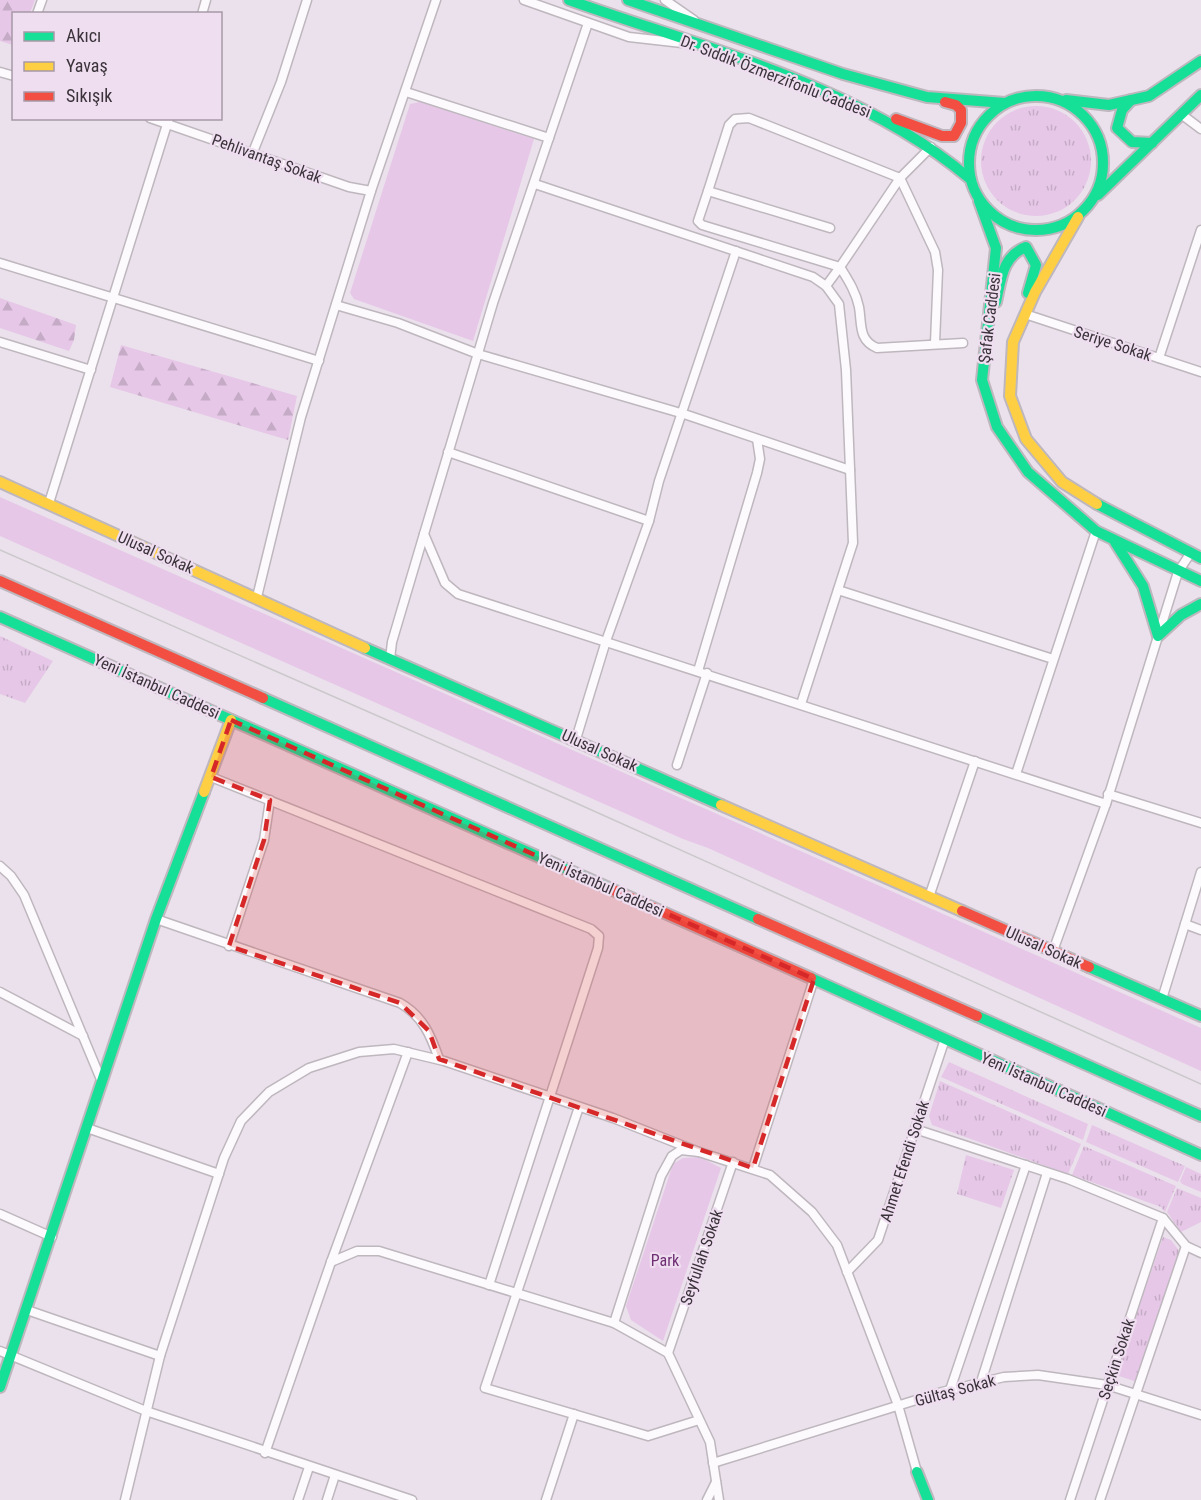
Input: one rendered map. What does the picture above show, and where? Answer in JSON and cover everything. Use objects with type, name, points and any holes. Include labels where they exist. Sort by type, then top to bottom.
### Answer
[{"type":"main road","name":"Dr. Sıddık Özmerzifonlu Caddesi","points":[[569,0],[807,84],[873,111],[932,147],[969,178]]},
{"type":"main road","name":"Dr. Sıddık Özmerzifonlu Caddesi","points":[[628,0],[843,74],[927,97],[1005,104]]},
{"type":"main road","points":[[1201,61],[1149,96],[1109,105],[1038,95],[1018,98],[1005,104],[984,120],[973,138],[968,158],[969,178],[979,201],[992,215],[1011,227],[1034,232],[1057,228],[1078,217],[1201,95]]},
{"type":"main road","points":[[873,111],[942,136],[954,136],[961,123],[961,110],[956,105],[927,97]]},
{"type":"main road","points":[[1058,99],[1076,108],[1090,123],[1100,141],[1104,161],[1101,181],[1093,200]]},
{"type":"main road","points":[[1131,100],[1122,110],[1117,128],[1127,142],[1136,145],[1152,143]]},
{"type":"main road","name":"Şafak Caddesi","points":[[979,201],[996,248],[982,380],[997,427],[1028,471],[1096,531],[1201,581]]},
{"type":"main road","name":"Şafak Caddesi","points":[[1078,217],[1025,314],[1013,342],[1010,396],[1026,439],[1062,482],[1102,507],[1201,558]]},
{"type":"main road","points":[[988,328],[1007,259],[1012,252],[1026,248],[1036,259],[1037,271],[1029,292],[1025,314]]},
{"type":"main road","name":"Ulusal Sokak","points":[[0,482],[390,659],[1201,1016]]},
{"type":"main road","points":[[1113,540],[1144,584],[1158,636],[1181,615],[1201,604]]},
{"type":"main road","name":"Yeni İstanbul Caddesi","points":[[0,581],[1201,1116]]},
{"type":"main road","name":"Yeni İstanbul Caddesi","points":[[0,617],[814,979],[1201,1155]]},
{"type":"main road","points":[[1,1384],[156,919],[231,720]]},
{"type":"main road","points":[[917,1472],[922,1500]]},
{"type":"main road","points":[[917,1472],[928,1500]]},
{"type":"street","points":[[253,152],[281,82],[308,0]]},
{"type":"street","points":[[257,597],[302,417],[371,192],[436,0]]},
{"type":"street","points":[[524,0],[629,37],[694,44]]},
{"type":"street","points":[[665,0],[705,27]]},
{"type":"street","points":[[390,659],[392,642],[478,354],[588,22]]},
{"type":"street","points":[[406,92],[549,138]]},
{"type":"street","points":[[1181,114],[1201,129]]},
{"type":"street","points":[[935,344],[938,270],[935,252],[900,178],[741,117],[729,125],[699,216],[698,221],[702,225],[840,267],[851,284],[859,306],[861,333],[867,344],[877,348],[935,344],[963,342]]},
{"type":"street","points":[[49,503],[168,121]]},
{"type":"street","name":"Pehlivantaş Sokak","points":[[168,121],[350,187],[371,192]]},
{"type":"street","points":[[826,286],[900,178],[932,147]]},
{"type":"street","points":[[535,184],[813,277],[826,286],[839,304],[846,370],[853,543],[801,704]]},
{"type":"street","points":[[708,191],[831,228]]},
{"type":"street","points":[[1159,358],[1201,230]]},
{"type":"street","points":[[576,739],[606,641],[649,522],[659,481],[684,414],[736,251]]},
{"type":"street","points":[[0,263],[319,361]]},
{"type":"street","points":[[336,305],[398,323],[478,354],[684,414],[850,470]]},
{"type":"street","name":"Seriye Sokak","points":[[1025,314],[1201,372]]},
{"type":"street","points":[[0,342],[91,370]]},
{"type":"street","points":[[677,765],[757,473],[760,459],[757,439]]},
{"type":"street","points":[[448,452],[649,522]]},
{"type":"street","points":[[1016,774],[1096,531]]},
{"type":"street","points":[[424,534],[445,583],[458,594],[1106,804]]},
{"type":"street","points":[[1053,951],[1106,804],[1178,572],[1190,554]]},
{"type":"street","points":[[838,590],[1053,659]]},
{"type":"street","points":[[929,897],[975,761]]},
{"type":"street","points":[[211,777],[596,932],[599,936],[598,948],[489,1285]]},
{"type":"street","points":[[1108,794],[1201,823]]},
{"type":"street","points":[[229,946],[264,840],[270,800]]},
{"type":"street","points":[[0,866],[11,876],[24,895],[102,1082]]},
{"type":"street","points":[[1162,999],[1201,872]]},
{"type":"street","points":[[156,919],[229,946],[400,1002],[412,1011],[429,1031],[439,1059]]},
{"type":"street","points":[[1185,924],[1201,930]]},
{"type":"street","points":[[753,1168],[814,979]]},
{"type":"street","points":[[0,992],[83,1036]]},
{"type":"street","name":"Ahmet Efendi Sokak","points":[[847,1272],[878,1240],[945,1040]]},
{"type":"street","points":[[125,1500],[160,1356],[219,1174],[241,1121],[269,1092],[309,1068],[359,1052],[394,1049],[439,1059],[770,1175],[812,1212],[837,1245],[898,1405],[917,1472]]},
{"type":"street","points":[[265,1453],[331,1262],[408,1052]]},
{"type":"street","points":[[579,1107],[484,1388],[648,1436],[699,1420]]},
{"type":"street","points":[[87,1128],[219,1174]]},
{"type":"street","points":[[915,1129],[1026,1165],[1163,1218],[1186,1246],[1201,1253]]},
{"type":"street","points":[[614,1323],[661,1176],[672,1156],[681,1150],[699,1152]]},
{"type":"street","name":"Seyfullah Sokak","points":[[668,1353],[733,1162]]},
{"type":"street","points":[[950,1390],[1026,1165]]},
{"type":"street","points":[[981,1382],[1047,1173]]},
{"type":"street","points":[[0,1214],[51,1237]]},
{"type":"street","name":"Seçkin Sokak","points":[[1070,1500],[1163,1218]]},
{"type":"street","name":"Seçkin Sokak","points":[[1100,1500],[1186,1246]]},
{"type":"street","points":[[331,1262],[357,1251],[379,1251],[614,1323],[668,1353],[710,1442],[719,1500]]},
{"type":"street","points":[[27,1310],[160,1356]]},
{"type":"street","points":[[0,1351],[146,1411],[265,1453],[412,1500]]},
{"type":"street","name":"Gültaş Sokak","points":[[713,1463],[898,1405],[1004,1377],[1038,1375],[1107,1385],[1201,1415]]},
{"type":"street","points":[[546,1500],[574,1414]]},
{"type":"street","points":[[298,1500],[309,1467]]},
{"type":"street","points":[[327,1500],[334,1475]]},
{"type":"street","points":[[707,1500],[716,1482]]},
{"type":"highlighted area","points":[[231,720],[814,979],[753,1168],[439,1059],[429,1031],[400,1003],[229,946],[264,840],[270,800],[211,777]]},
{"type":"green space","points":[[0,0],[35,0],[30,12],[12,12],[12,45],[0,41]]},
{"type":"green space","points":[[420,102],[534,139],[473,341],[354,299],[350,293],[410,104]]},
{"type":"green space","points":[[1036,106],[1057,111],[1075,122],[1086,140],[1091,161],[1086,182],[1075,200],[1057,211],[1036,216],[1015,211],[997,200],[986,182],[981,161],[986,140],[997,122],[1015,111]]},
{"type":"green space","points":[[0,298],[76,325],[74,340],[69,351],[0,328]]},
{"type":"green space","points":[[121,345],[297,396],[288,440],[110,387]]},
{"type":"green space","points":[[0,497],[1201,1028],[1201,1071],[708,848],[683,839],[0,536]]},
{"type":"green space","points":[[0,636],[53,661],[25,703],[0,694]]},
{"type":"green space","points":[[949,1062],[1088,1124],[1083,1140],[941,1077]]},
{"type":"green space","points":[[940,1081],[1081,1144],[1068,1174],[932,1125],[929,1116]]},
{"type":"green space","points":[[1092,1125],[1185,1166],[1178,1182],[1086,1142]]},
{"type":"green space","points":[[1084,1146],[1176,1186],[1165,1212],[1161,1207],[1072,1175]]},
{"type":"green space","points":[[966,1155],[1014,1170],[1001,1208],[957,1194]]},
{"type":"green space","name":"Park","points":[[700,1157],[721,1168],[663,1341],[631,1320],[626,1306],[673,1164],[683,1158]]},
{"type":"green space","points":[[1186,1167],[1201,1174],[1201,1192],[1180,1181]]},
{"type":"green space","points":[[1177,1188],[1201,1198],[1201,1222],[1181,1232],[1167,1212]]},
{"type":"green space","points":[[1163,1237],[1171,1240],[1180,1252],[1137,1382],[1116,1375]]},
{"type":"tram line","points":[[0,550],[576,803],[1201,1084]]},
{"type":"traffic: fast","points":[[569,0],[725,53],[829,93],[879,118],[926,146],[969,178]]},
{"type":"traffic: fast","points":[[628,0],[843,74],[927,97],[1005,103]]},
{"type":"traffic: fast","points":[[1066,100],[1109,105],[1149,96],[1201,61]]},
{"type":"traffic: fast","points":[[1098,195],[1201,95]]},
{"type":"traffic: fast","points":[[1036,96],[1062,101],[1084,115],[1098,137],[1103,163],[1098,189],[1084,211],[1062,225],[1036,230],[1010,225],[988,211],[974,189],[969,163],[974,137],[988,115],[1010,101],[1036,96]]},
{"type":"traffic: fast","points":[[1131,100],[1122,110],[1117,128],[1132,142],[1152,143]]},
{"type":"traffic: fast","points":[[979,201],[996,248],[982,380],[997,427],[1028,472],[1096,531],[1201,581]]},
{"type":"traffic: fast","points":[[996,302],[1001,277],[1007,263],[1012,256],[1026,247],[1036,265],[1028,293]]},
{"type":"traffic: fast","points":[[1097,504],[1201,558]]},
{"type":"traffic: fast","points":[[1115,542],[1143,586],[1158,636],[1181,615],[1201,604]]},
{"type":"traffic: fast","points":[[0,617],[611,889]]},
{"type":"traffic: fast","points":[[365,648],[721,805]]},
{"type":"traffic: fast","points":[[263,698],[758,919]]},
{"type":"traffic: fast","points":[[0,1387],[156,919],[204,792]]},
{"type":"traffic: fast","points":[[1089,967],[1201,1016]]},
{"type":"traffic: fast","points":[[811,978],[1201,1155]]},
{"type":"traffic: fast","points":[[977,1016],[1201,1116]]},
{"type":"traffic: fast","points":[[917,1472],[928,1500]]},
{"type":"traffic: slow","points":[[1078,217],[1035,292],[1013,342],[1010,396],[1026,439],[1062,482],[1097,504]]},
{"type":"traffic: slow","points":[[0,482],[365,648]]},
{"type":"traffic: slow","points":[[204,792],[231,720]]},
{"type":"traffic: slow","points":[[721,805],[962,911]]},
{"type":"traffic: jam","points":[[896,119],[942,136],[954,136],[961,123],[961,110],[956,105],[945,102]]},
{"type":"traffic: jam","points":[[0,581],[263,698]]},
{"type":"traffic: jam","points":[[611,889],[811,978]]},
{"type":"traffic: jam","points":[[962,911],[1089,967]]},
{"type":"traffic: jam","points":[[758,919],[977,1016]]}]
